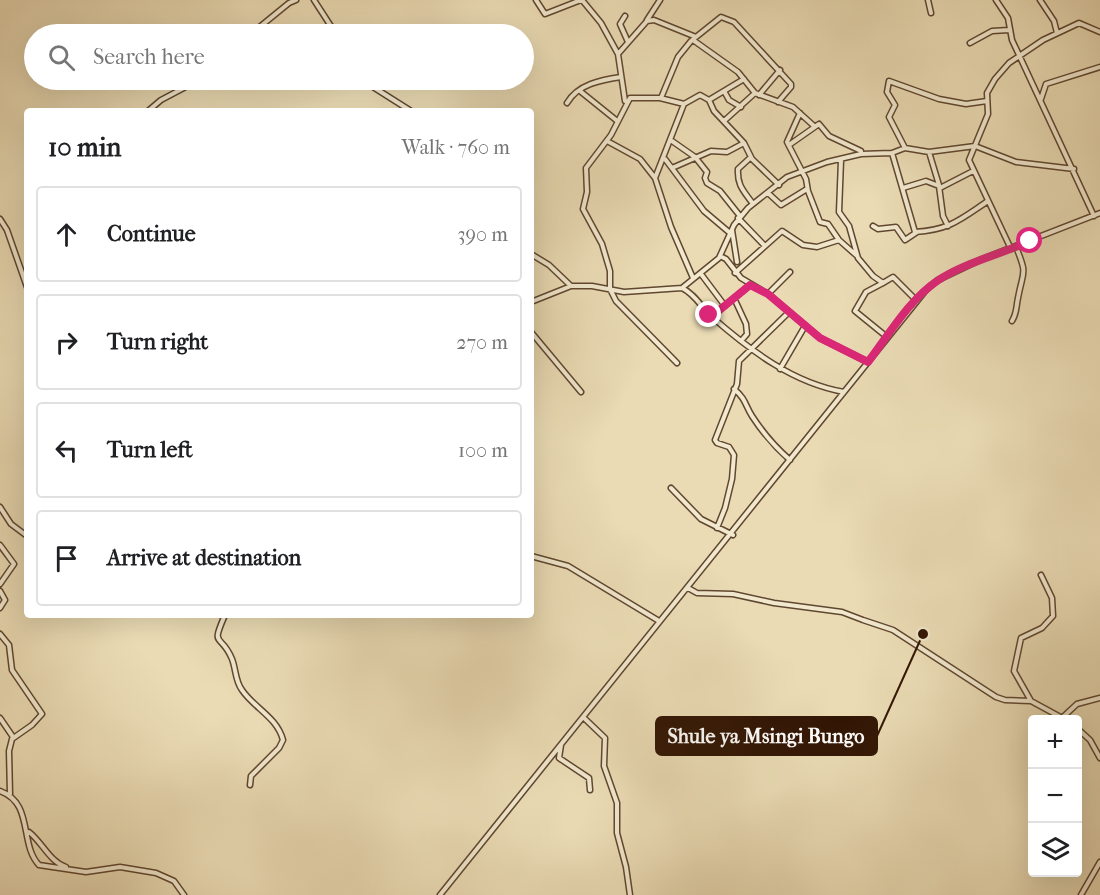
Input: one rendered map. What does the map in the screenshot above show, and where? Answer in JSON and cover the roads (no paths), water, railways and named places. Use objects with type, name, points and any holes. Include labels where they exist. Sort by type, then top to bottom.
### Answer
[{"type":"street","points":[[263,24],[296,0]]},
{"type":"street","points":[[315,0],[330,24]]},
{"type":"street","points":[[536,0],[545,14],[582,0],[601,23],[618,54],[626,102]]},
{"type":"street","points":[[618,54],[647,21],[660,0]]},
{"type":"street","points":[[928,0],[931,13]]},
{"type":"street","points":[[996,0],[1008,18],[1009,30],[1020,56],[1094,216]]},
{"type":"street","points":[[1040,0],[1054,21],[1057,33]]},
{"type":"street","points":[[625,16],[620,24],[628,42]]},
{"type":"street","points":[[660,98],[665,91],[675,62],[694,38],[721,17],[729,19],[780,70],[791,87],[778,102]]},
{"type":"street","points":[[647,21],[654,20],[694,38],[738,72],[757,94],[792,107],[814,126]]},
{"type":"street","points":[[1012,321],[1017,310],[1024,278],[1023,262],[988,201],[969,160],[988,114],[987,93],[995,79],[1009,63],[1057,33],[1079,23],[1100,32]]},
{"type":"street","points":[[970,43],[992,31],[1009,30]]},
{"type":"street","points":[[1041,100],[1046,84],[1100,67]]},
{"type":"street","points":[[724,121],[757,94],[780,70]]},
{"type":"street","points":[[567,103],[594,82],[621,77]]},
{"type":"street","points":[[709,100],[744,79]]},
{"type":"street","points":[[905,148],[889,117],[895,105],[887,92],[888,82],[903,84],[939,99],[974,104],[987,101]]},
{"type":"street","points":[[152,108],[161,100],[182,90]]},
{"type":"street","points":[[378,90],[406,108]]},
{"type":"street","points":[[580,91],[616,120]]},
{"type":"street","points":[[724,91],[729,100],[741,107]]},
{"type":"street","points":[[656,178],[672,141],[684,104],[700,95],[709,100],[714,111],[744,143],[751,157],[779,185]]},
{"type":"street","points":[[677,363],[619,304],[610,289],[609,272],[602,244],[583,206],[587,192],[586,168],[607,141],[626,102],[632,97],[660,98],[684,104]]},
{"type":"street","points":[[800,113],[789,135],[789,145],[803,172],[819,221],[828,224],[838,240],[857,255],[873,276],[883,283]]},
{"type":"street","points":[[789,145],[819,124],[829,136],[861,151],[861,154]]},
{"type":"street","points":[[607,141],[640,159],[656,178],[670,226],[693,278]]},
{"type":"street","points":[[672,141],[695,157],[706,171],[706,183],[712,189],[718,189],[764,245]]},
{"type":"street","points":[[672,168],[711,151],[727,152],[744,143]]},
{"type":"street","points":[[534,301],[571,286],[624,291],[682,288],[720,256],[739,217],[787,177],[861,154],[892,153],[905,148],[929,153],[975,146],[1016,162],[1074,169]]},
{"type":"street","points":[[892,153],[913,229],[918,232]]},
{"type":"street","points":[[929,153],[940,187],[943,216],[948,226]]},
{"type":"street","points":[[751,157],[738,169],[737,178],[739,187],[753,204]]},
{"type":"street","points":[[664,159],[704,211],[731,231],[737,262]]},
{"type":"street","points":[[841,159],[838,207],[849,226],[857,255]]},
{"type":"street","points":[[903,189],[926,182],[940,187],[973,171]]},
{"type":"street","points":[[768,193],[782,205],[808,188]]},
{"type":"street","points":[[873,226],[878,229],[896,227],[905,240],[918,232],[938,231],[957,223],[988,201]]},
{"type":"street","points":[[440,895],[659,621],[732,535],[917,301],[939,280],[982,258],[1014,248],[1100,213]]},
{"type":"street","points":[[0,219],[7,230],[24,278]]},
{"type":"street","points":[[735,273],[782,231],[801,244],[817,248],[838,240]]},
{"type":"street","points":[[534,256],[549,265],[571,286]]},
{"type":"street","points":[[720,256],[726,258],[735,273],[750,285],[768,294],[788,313],[828,343],[868,362]]},
{"type":"street","points":[[768,294],[790,272]]},
{"type":"street","points":[[700,274],[725,306]]},
{"type":"street","points":[[887,337],[855,311],[868,290],[893,277],[917,301]]},
{"type":"street","points":[[711,317],[750,285]]},
{"type":"street","points":[[682,288],[711,317],[780,369],[826,388],[844,392]]},
{"type":"street","points":[[734,298],[747,329],[747,334],[741,341]]},
{"type":"street","points":[[717,528],[728,498],[734,455],[729,447],[715,440],[734,389],[739,361],[788,313]]},
{"type":"street","points":[[780,369],[805,326]]},
{"type":"street","points":[[534,336],[580,392]]},
{"type":"street","points":[[734,389],[746,400],[752,415],[767,438],[790,460]]},
{"type":"street","points":[[671,488],[701,519],[732,535]]},
{"type":"street","points":[[0,507],[11,524],[24,534]]},
{"type":"street","points":[[0,545],[14,566],[0,584]]},
{"type":"street","points":[[534,557],[568,566],[659,621]]},
{"type":"street","points":[[1031,701],[1014,671],[1021,638],[1042,628],[1053,616],[1052,598],[1041,575]]},
{"type":"street","points":[[688,588],[697,593],[733,594],[774,603],[842,612],[893,630],[996,697],[1005,700],[1031,701],[1058,715]]},
{"type":"street","points":[[0,591],[5,600],[0,608]]},
{"type":"street","points":[[223,618],[217,630],[217,640],[231,656],[242,691],[274,722],[284,740],[251,776],[250,785]]},
{"type":"street","points":[[0,634],[9,645],[12,670],[42,714],[32,725],[13,737],[9,751],[10,795]]},
{"type":"street","points":[[1067,715],[1077,704],[1100,698]]},
{"type":"street","points":[[582,717],[605,738],[604,766],[616,803],[617,833],[626,867],[630,895]]},
{"type":"street","points":[[0,718],[13,737]]},
{"type":"street","points":[[1082,733],[1090,740],[1100,758]]},
{"type":"street","points":[[562,742],[559,758],[589,778],[590,790]]},
{"type":"street","points":[[0,791],[10,795],[18,804],[28,831],[31,852],[37,864],[75,871],[96,872],[120,867],[156,873],[174,881],[184,895]]},
{"type":"street","points":[[28,831],[44,846],[56,863],[75,871]]},
{"type":"street","points":[[1081,895],[1100,862]]},
{"type":"place","name":"Shule ya Msingi Bungo","points":[[923,634]]}]
